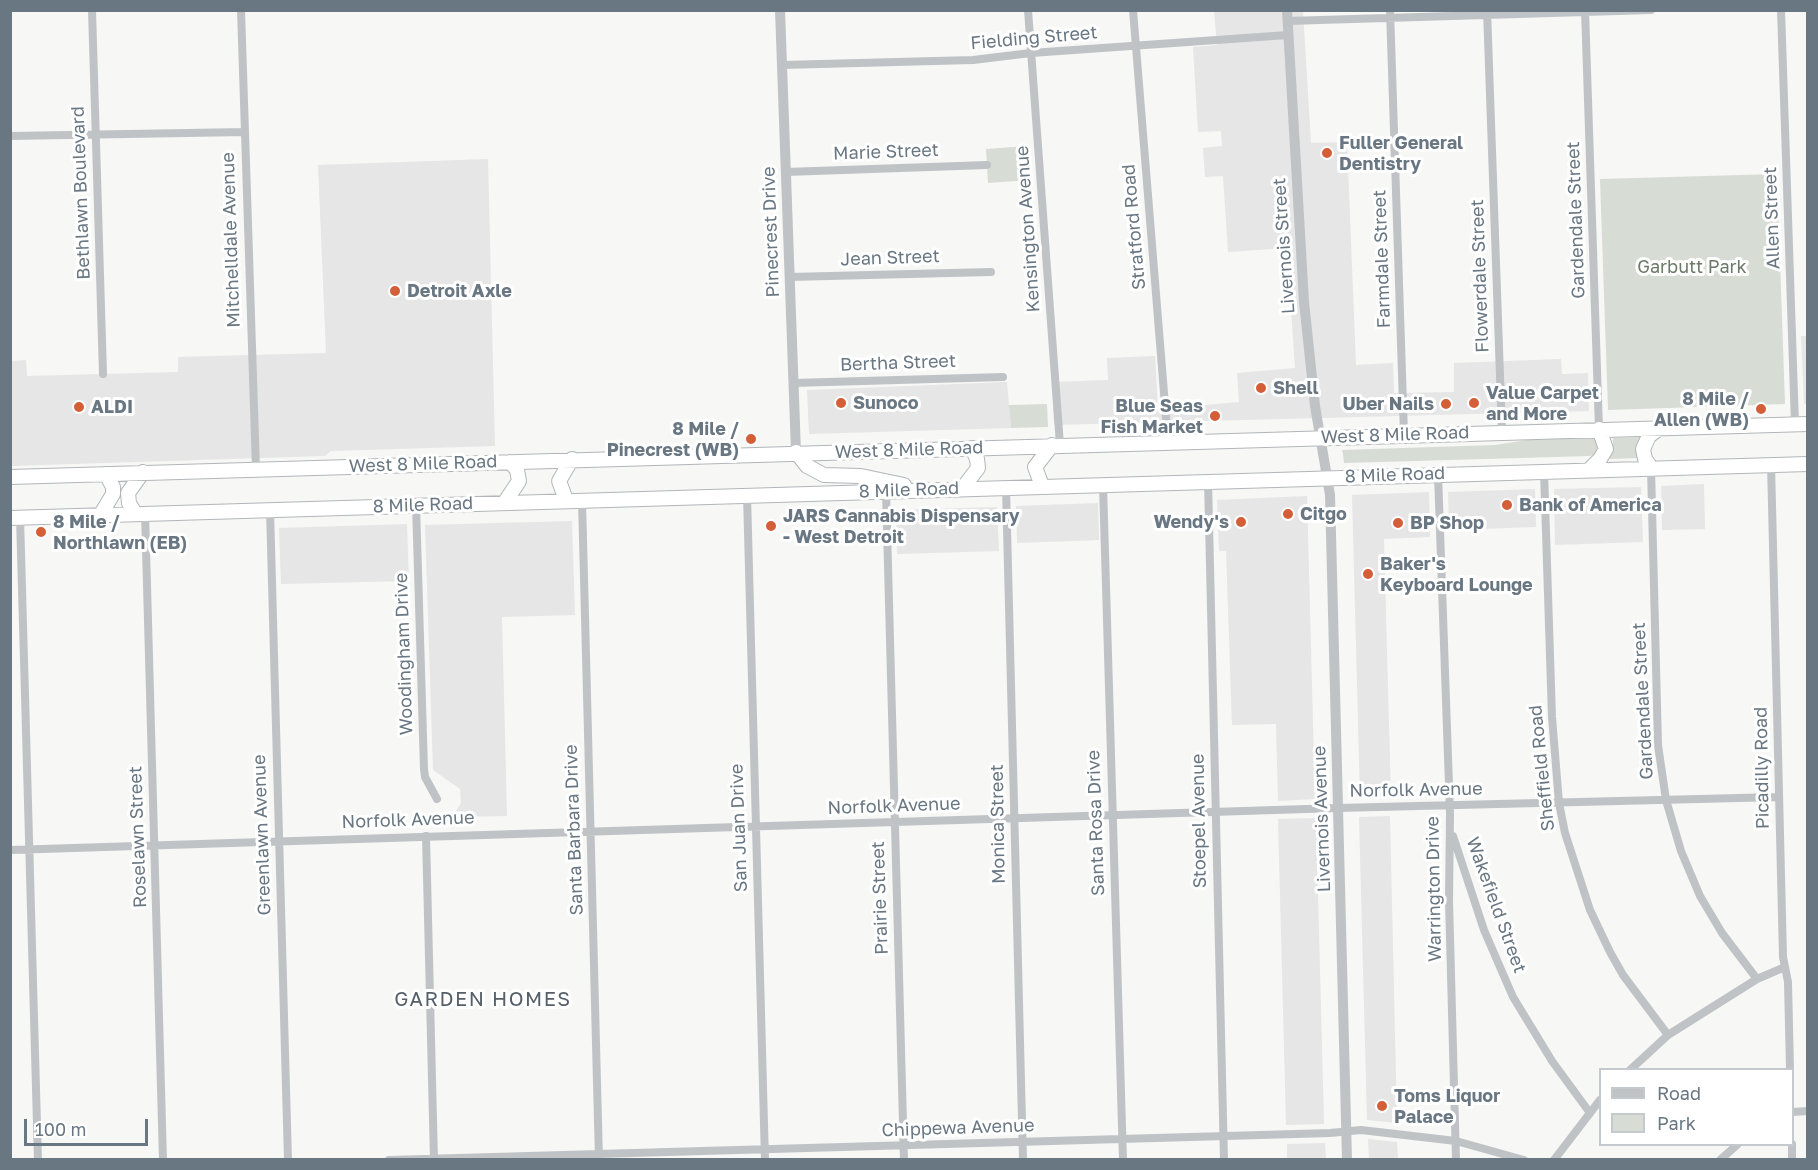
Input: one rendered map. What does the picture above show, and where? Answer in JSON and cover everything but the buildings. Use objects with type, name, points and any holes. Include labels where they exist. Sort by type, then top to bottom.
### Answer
[{"type":"highway","name":"West 8 Mile Road","points":[[10,477],[1801,424]]},
{"type":"highway","points":[[1651,468],[1645,459],[1643,448],[1649,436],[1661,427]]},
{"type":"highway","points":[[1588,470],[1606,449],[1599,429]]},
{"type":"highway","points":[[1042,486],[1035,467],[1056,445]]},
{"type":"highway","points":[[962,489],[978,468],[972,448]]},
{"type":"highway","points":[[796,452],[807,466],[824,475],[861,476],[926,490]]},
{"type":"highway","points":[[566,500],[559,481],[572,459]]},
{"type":"highway","points":[[505,502],[519,481],[517,470],[510,462]]},
{"type":"highway","name":"8 Mile Road","points":[[15,518],[1808,464]]},
{"type":"highway","points":[[140,513],[129,503],[128,493],[142,472]]},
{"type":"highway","points":[[100,514],[113,494],[106,474]]},
{"type":"street","name":"Bethlawn Boulevard","points":[[92,10],[103,374]]},
{"type":"street","name":"Mitchelldale Avenue","points":[[241,10],[256,469]]},
{"type":"street","name":"Pinecrest Drive","points":[[780,10],[796,452]]},
{"type":"street","name":"Kensington Avenue","points":[[1028,10],[1056,445]]},
{"type":"street","name":"Stratford Road","points":[[1133,10],[1168,441]]},
{"type":"street","points":[[1287,16],[1652,10]]},
{"type":"street","name":"Allen Street","points":[[1781,10],[1801,424]]},
{"type":"street","name":"Gardendale Street","points":[[1585,11],[1599,429]]},
{"type":"street","name":"Flowerdale Street","points":[[1487,13],[1502,432]]},
{"type":"street","name":"Farmdale Street","points":[[1390,14],[1404,434]]},
{"type":"street","name":"Livernois Street","points":[[1287,16],[1304,302],[1319,437],[1327,477]]},
{"type":"street","name":"Fielding Street","points":[[782,65],[973,60],[1031,53],[1288,35]]},
{"type":"street","points":[[10,136],[245,132]]},
{"type":"street","name":"Marie Street","points":[[786,172],[987,165]]},
{"type":"street","name":"Jean Street","points":[[789,277],[991,272]]},
{"type":"street","name":"Bertha Street","points":[[793,383],[1003,377]]},
{"type":"street","name":"Picadilly Road","points":[[1771,464],[1779,797],[1790,1068]]},
{"type":"street","name":"Gardendale Street","points":[[1651,468],[1658,745],[1666,800],[1680,851],[1700,896],[1722,933],[1758,979]]},
{"type":"street","name":"Sheffield Road","points":[[1544,471],[1552,717],[1559,803],[1574,866],[1598,929],[1623,975],[1668,1035]]},
{"type":"street","name":"Warrington Drive","points":[[1438,474],[1450,828],[1449,900],[1456,1160]]},
{"type":"street","name":"Livernois Avenue","points":[[1327,477],[1330,495],[1347,1160]]},
{"type":"street","name":"Stoepel Avenue","points":[[1208,481],[1224,1160]]},
{"type":"street","name":"Santa Rosa Drive","points":[[1103,485],[1123,1160]]},
{"type":"street","name":"Monica Street","points":[[1006,488],[1023,1160]]},
{"type":"street","name":"Prairie Street","points":[[886,491],[904,1160]]},
{"type":"street","name":"San Juan Drive","points":[[747,495],[765,1160]]},
{"type":"street","name":"Santa Barbara Drive","points":[[582,500],[599,1156]]},
{"type":"street","name":"Woodingham Drive","points":[[416,505],[424,769],[425,777],[437,799]]},
{"type":"street","name":"Greenlawn Avenue","points":[[270,510],[288,1160]]},
{"type":"street","name":"Roselawn Street","points":[[140,513],[154,846],[163,1160]]},
{"type":"street","points":[[15,518],[29,849],[38,1160]]},
{"type":"street","name":"Norfolk Avenue","points":[[10,850],[1338,808],[1779,797]]},
{"type":"street","name":"Wakefield Street","points":[[1450,828],[1484,930],[1513,997],[1552,1061],[1590,1113]]},
{"type":"street","points":[[426,836],[434,1159]]},
{"type":"street","points":[[1632,1068],[1668,1035],[1758,979],[1785,967]]},
{"type":"street","points":[[1554,1160],[1599,1101]]},
{"type":"street","name":"Chippewa Avenue","points":[[389,1160],[1122,1140],[1330,1133],[1346,1130],[1400,1133],[1455,1141],[1524,1160]]},
{"type":"street","points":[[1720,1160],[1736,1146]]},
{"type":"shaded area","points":[[1214,11],[1303,11],[1311,143],[1347,142],[1356,365],[1393,363],[1394,393],[1454,392],[1454,363],[1561,359],[1562,374],[1588,373],[1589,411],[1054,425],[1052,382],[1108,380],[1107,358],[1155,356],[1158,409],[1239,402],[1237,373],[1295,368],[1287,248],[1228,252],[1223,176],[1205,177],[1203,148],[1222,146],[1221,131],[1198,132],[1193,47],[1217,45]]},
{"type":"shaded area","points":[[488,159],[495,446],[331,451],[325,456],[11,466],[10,361],[26,360],[27,376],[178,372],[178,357],[326,353],[318,165]]},
{"type":"shaded area","points":[[1801,336],[1807,336],[1807,404],[1804,404]]},
{"type":"shaded area","points":[[1007,382],[1011,428],[809,434],[807,390]]},
{"type":"shaded area","points":[[1704,484],[1705,529],[1662,530],[1661,486]]},
{"type":"shaded area","points":[[1641,487],[1643,542],[1555,545],[1554,489]]},
{"type":"shaded area","points":[[1535,489],[1536,527],[1449,530],[1448,492]]},
{"type":"shaded area","points":[[1429,492],[1430,537],[1384,539],[1391,798],[1360,797],[1352,495]]},
{"type":"shaded area","points":[[1307,496],[1315,799],[1278,801],[1276,724],[1232,725],[1226,551],[1219,551],[1217,500]]},
{"type":"shaded area","points":[[1098,503],[1099,540],[1017,543],[1016,506]]},
{"type":"shaded area","points":[[997,507],[999,551],[897,554],[896,510]]},
{"type":"shaded area","points":[[572,521],[575,615],[502,617],[507,816],[452,817],[461,803],[460,789],[433,770],[425,525]]},
{"type":"shaded area","points":[[407,524],[409,581],[281,584],[279,528]]},
{"type":"shaded area","points":[[1390,816],[1397,1123],[1367,1120],[1359,817]]},
{"type":"shaded area","points":[[1316,818],[1324,1124],[1286,1125],[1278,819]]},
{"type":"shaded area","points":[[1368,1139],[1397,1142],[1398,1159],[1369,1159]]},
{"type":"shaded area","points":[[1325,1143],[1326,1159],[1287,1159],[1287,1144]]},
{"type":"green space","points":[[1027,146],[1029,180],[988,183],[986,149]]},
{"type":"green space","name":"Garbutt Park","points":[[1777,174],[1785,404],[1608,410],[1600,179]]},
{"type":"green space","points":[[1047,404],[1048,427],[1011,428],[1009,405]]},
{"type":"green space","points":[[1641,437],[1638,458],[1609,459],[1613,448],[1613,438]]},
{"type":"green space","points":[[1597,439],[1600,446],[1596,454],[1590,456],[1344,463],[1342,450],[1495,445],[1527,440]]},
{"type":"place","name":"Fuller General Dentistry","points":[[1327,153]]},
{"type":"place","name":"Detroit Axle","points":[[395,291]]},
{"type":"place","name":"Shell","points":[[1261,388]]},
{"type":"place","name":"Sunoco","points":[[841,403]]},
{"type":"place","name":"Value Carpet and More","points":[[1474,403]]},
{"type":"place","name":"Uber Nails","points":[[1446,404]]},
{"type":"place","name":"ALDI","points":[[79,407]]},
{"type":"place","name":"8 Mile / Allen (WB)","points":[[1761,409]]},
{"type":"place","name":"Blue Seas Fish Market","points":[[1215,416]]},
{"type":"place","name":"8 Mile / Pinecrest (WB)","points":[[751,439]]},
{"type":"place","name":"Bank of America","points":[[1507,505]]},
{"type":"place","name":"Citgo","points":[[1288,514]]},
{"type":"place","name":"Wendy's","points":[[1241,522]]},
{"type":"place","name":"BP Shop","points":[[1398,523]]},
{"type":"place","name":"JARS Cannabis Dispensary - West Detroit","points":[[771,526]]},
{"type":"place","name":"8 Mile / Northlawn (EB)","points":[[41,532]]},
{"type":"place","name":"Baker's Keyboard Lounge","points":[[1368,574]]},
{"type":"place","name":"Toms Liquor Palace","points":[[1382,1106]]},
{"type":"district","name":"GARDEN HOMES","points":[[483,1000]]}]
